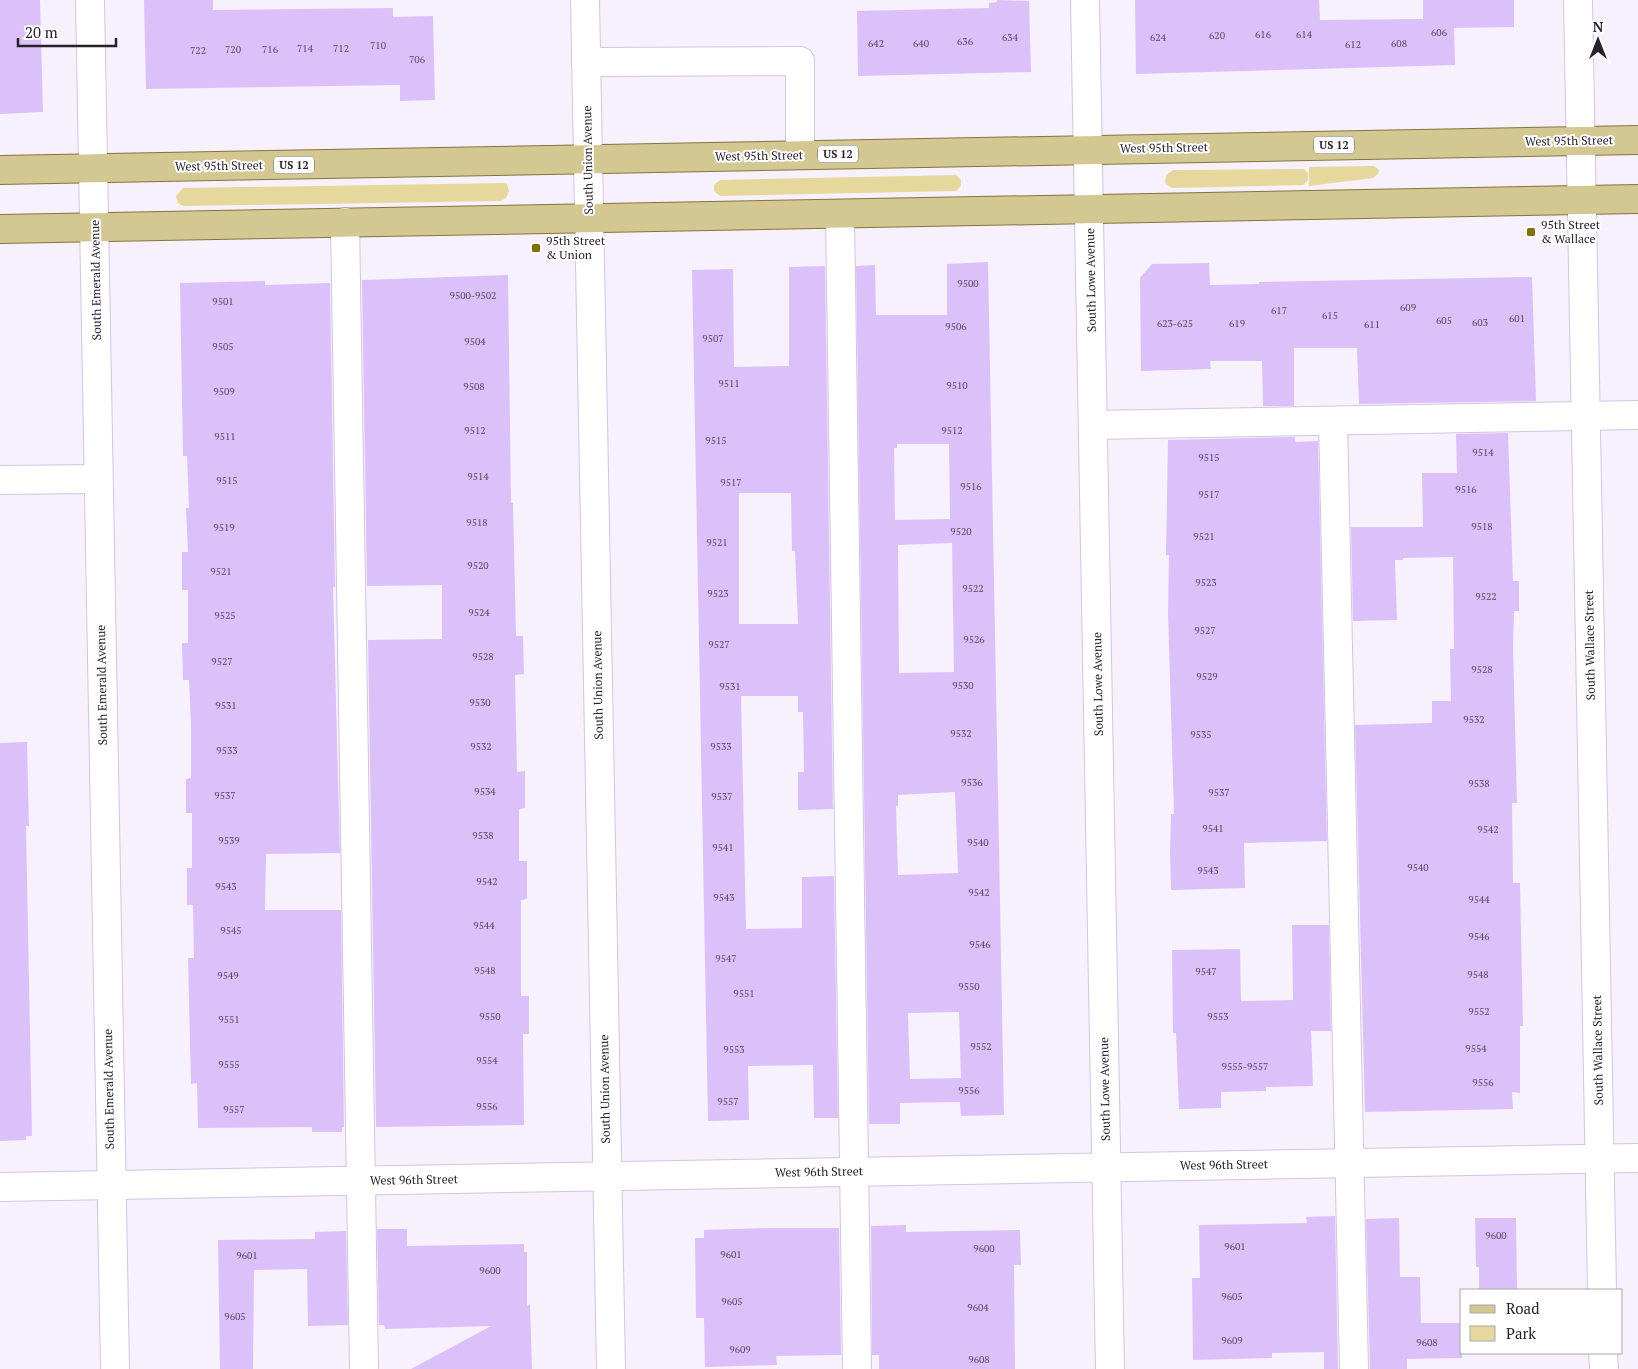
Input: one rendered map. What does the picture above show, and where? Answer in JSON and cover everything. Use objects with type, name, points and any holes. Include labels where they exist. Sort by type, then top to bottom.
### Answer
[{"type":"main road","name":"West 95th Street","points":[[0,170],[1638,140]]},
{"type":"main road","points":[[0,229],[1638,199]]},
{"type":"street","name":"South Emerald Avenue","points":[[90,0],[115,1369]]},
{"type":"street","name":"South Union Avenue","points":[[585,0],[611,1369]]},
{"type":"street","name":"South Lowe Avenue","points":[[1085,0],[1110,1369]]},
{"type":"street","name":"South Wallace Street","points":[[1578,0],[1602,1289]]},
{"type":"street","points":[[586,62],[800,61],[800,155]]},
{"type":"street","points":[[840,214],[857,1369]]},
{"type":"street","points":[[345,222],[364,1369]]},
{"type":"street","points":[[1094,425],[1638,415]]},
{"type":"street","points":[[1333,421],[1354,1369]]},
{"type":"street","points":[[0,480],[98,480]]},
{"type":"street","name":"West 96th Street","points":[[0,1187],[1638,1158]]},
{"type":"street","points":[[1603,1354],[1604,1369]]},
{"type":"green space","points":[[1374,166],[1379,170],[1378,174],[1373,178],[1309,186],[1309,167]]},
{"type":"green space","points":[[1304,169],[1308,173],[1308,180],[1303,185],[1172,188],[1165,183],[1166,175],[1173,170]]},
{"type":"green space","points":[[956,175],[961,180],[961,186],[956,191],[720,196],[714,191],[714,185],[720,180]]},
{"type":"green space","points":[[507,184],[509,191],[506,198],[501,201],[183,206],[178,203],[176,196],[183,188]]},
{"type":"building","points":[[0,0],[40,0],[43,112],[0,114]]},
{"type":"building","points":[[144,0],[213,0],[213,10],[393,8],[393,17],[433,16],[435,100],[400,101],[400,85],[146,89]]},
{"type":"building","points":[[997,0],[1029,1],[1031,72],[858,76],[857,11],[989,8],[989,3],[997,2]]},
{"type":"building","points":[[1135,0],[1319,0],[1320,20],[1423,19],[1423,0],[1514,0],[1514,27],[1454,28],[1455,65],[1136,74]]},
{"type":"building","points":[[988,262],[1004,1115],[961,1116],[960,1102],[900,1103],[900,1124],[869,1124],[856,266],[875,265],[876,315],[947,315],[947,264]],"holes":[[[897,444],[949,444],[950,519],[895,520],[894,448],[897,448]],[[952,543],[954,672],[899,673],[898,545]],[[955,792],[958,873],[898,875],[896,806],[898,806],[898,795]],[[959,1012],[961,1078],[910,1079],[908,1013]]]},
{"type":"building","points":[[1209,263],[1210,285],[1259,284],[1259,282],[1532,277],[1536,401],[1359,404],[1357,348],[1294,348],[1294,406],[1263,406],[1262,361],[1210,361],[1211,369],[1141,371],[1140,278],[1152,264]]},
{"type":"building","points":[[825,266],[833,809],[798,810],[798,772],[804,772],[803,712],[798,712],[798,696],[741,696],[746,929],[802,928],[802,877],[834,876],[838,1118],[814,1118],[813,1065],[748,1066],[749,1120],[708,1121],[692,270],[733,269],[734,367],[789,366],[789,267]],"holes":[[[739,493],[791,493],[792,551],[795,551],[798,624],[739,624]]]},
{"type":"building","points":[[508,275],[511,503],[513,503],[516,636],[523,636],[524,674],[515,675],[517,772],[525,771],[525,808],[519,809],[519,861],[527,861],[527,899],[521,900],[521,996],[529,996],[529,1034],[523,1034],[524,1125],[376,1127],[368,640],[442,639],[442,585],[367,586],[362,280]]},
{"type":"building","points":[[265,281],[265,285],[330,283],[335,587],[333,587],[340,853],[266,854],[265,910],[341,910],[344,1127],[342,1127],[342,1132],[312,1132],[312,1127],[198,1128],[197,1083],[191,1084],[188,958],[194,958],[193,905],[187,905],[187,868],[192,868],[192,813],[186,813],[186,779],[191,778],[191,724],[189,680],[183,680],[182,643],[188,643],[188,590],[182,590],[182,552],[188,552],[186,508],[189,508],[187,456],[183,456],[180,283]]},
{"type":"building","points":[[1508,433],[1513,581],[1519,581],[1519,611],[1514,611],[1513,647],[1517,803],[1512,803],[1513,883],[1520,883],[1523,1026],[1520,1026],[1520,1093],[1512,1092],[1513,1109],[1365,1112],[1355,725],[1432,723],[1432,701],[1451,701],[1450,649],[1454,649],[1453,557],[1403,558],[1403,560],[1395,560],[1397,620],[1353,621],[1351,527],[1423,527],[1422,473],[1457,473],[1456,434]]},
{"type":"building","points":[[1295,437],[1295,442],[1318,441],[1327,841],[1244,843],[1245,888],[1171,890],[1171,814],[1174,814],[1168,612],[1169,555],[1166,555],[1168,440]]},
{"type":"building","points":[[27,742],[29,826],[26,826],[32,1136],[26,1136],[26,1140],[0,1141],[0,743]]},
{"type":"building","points":[[1292,925],[1329,925],[1331,1031],[1311,1031],[1313,1086],[1266,1087],[1266,1091],[1221,1092],[1221,1108],[1179,1109],[1176,1033],[1173,1033],[1172,950],[1240,949],[1241,1001],[1293,1000]]},
{"type":"building","points":[[1335,1216],[1338,1369],[1324,1369],[1324,1352],[1272,1353],[1272,1358],[1193,1360],[1192,1278],[1200,1278],[1199,1225],[1307,1223],[1306,1217]]},
{"type":"building","points":[[1399,1218],[1400,1277],[1420,1277],[1421,1323],[1460,1323],[1460,1354],[1462,1354],[1462,1358],[1407,1359],[1407,1369],[1370,1369],[1366,1219]]},
{"type":"building","points":[[1475,1218],[1516,1218],[1517,1289],[1479,1289],[1479,1267],[1476,1267]]},
{"type":"building","points":[[906,1225],[906,1232],[1020,1230],[1021,1265],[1014,1265],[1015,1369],[879,1369],[879,1355],[872,1355],[871,1226]]},
{"type":"building","points":[[839,1228],[841,1355],[776,1356],[777,1365],[705,1367],[704,1318],[696,1318],[695,1238],[704,1238],[704,1230]]},
{"type":"building","points":[[377,1229],[407,1229],[407,1246],[524,1244],[524,1252],[527,1252],[527,1306],[530,1304],[532,1369],[411,1369],[491,1326],[385,1329],[384,1325],[379,1325]]},
{"type":"building","points":[[346,1231],[348,1325],[308,1326],[307,1269],[254,1270],[253,1369],[220,1369],[218,1240],[315,1239],[315,1232]]},
{"type":"place","name":"95th Street & Wallace","points":[[1531,232]]},
{"type":"place","name":"95th Street & Union","points":[[536,248]]}]
